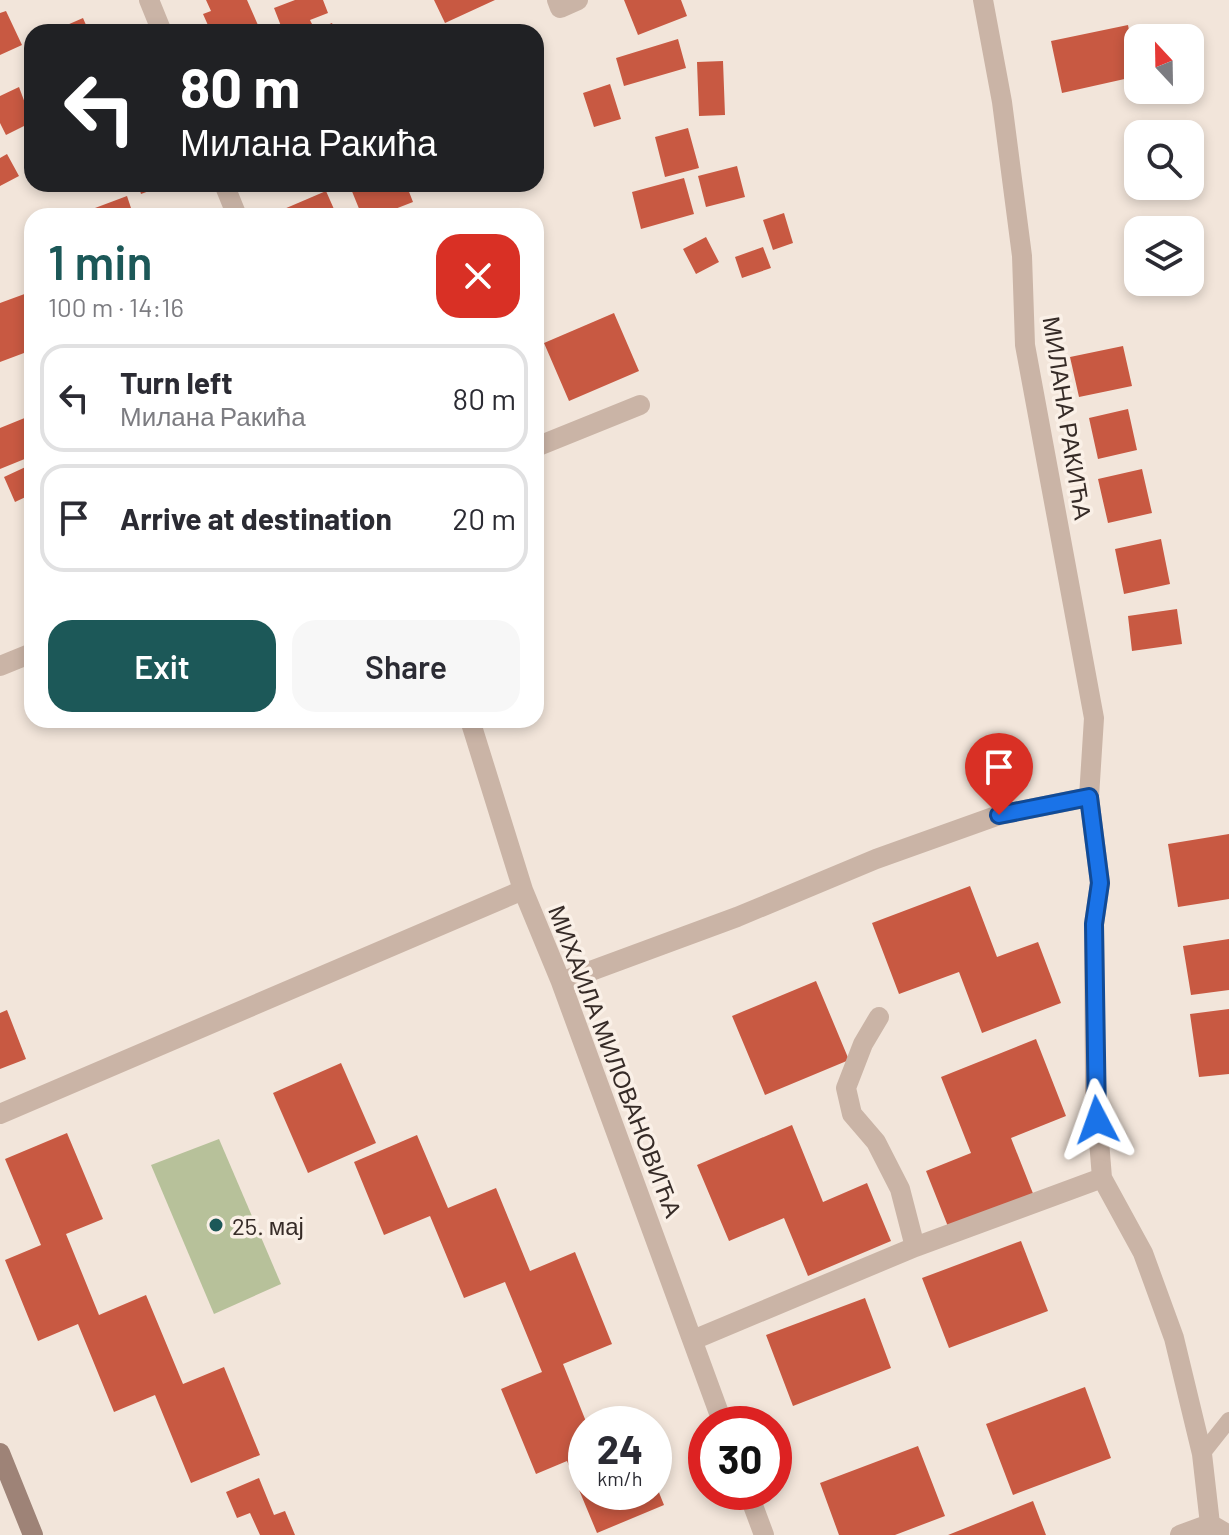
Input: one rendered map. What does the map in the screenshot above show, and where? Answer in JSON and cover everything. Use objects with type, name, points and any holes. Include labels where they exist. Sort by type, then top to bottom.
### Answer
[{"type":"street","points":[[149,0],[159,24]]},
{"type":"street","points":[[557,0],[560,8],[578,0]]},
{"type":"street","name":"МИЛАНА РАКИЋА","points":[[983,0],[1002,102],[1022,256],[1025,345],[1094,718],[1089,797],[1100,883],[1094,924],[1095,1076],[1102,1178],[1149,1267],[1174,1338],[1202,1454],[1210,1524]]},
{"type":"street","points":[[544,444],[640,405]]},
{"type":"street","points":[[0,666],[24,656]]},
{"type":"street","points":[[472,728],[523,890]]},
{"type":"street","points":[[561,982],[737,917],[876,859],[999,815],[1089,797]]},
{"type":"street","name":"МИХАИЛА МИЛОВАНОВИЋА","points":[[0,1114],[523,890],[561,982],[717,1406]]},
{"type":"street","points":[[879,1017],[863,1044],[846,1088],[852,1114],[876,1142],[900,1189],[915,1247]]},
{"type":"street","points":[[693,1340],[915,1247],[1102,1178]]},
{"type":"street","points":[[0,1453],[33,1535]]},
{"type":"street","points":[[755,1510],[764,1535]]},
{"type":"street","points":[[1180,1535],[1210,1524],[1229,1535]]},
{"type":"lane","points":[[1202,1454],[1229,1420]]},
{"type":"green space","name":"25. мај","points":[[219,1139],[281,1284],[214,1314],[151,1165]]},
{"type":"building","points":[[206,0],[247,0],[258,24],[207,24],[203,14],[211,11]]},
{"type":"building","points":[[295,0],[323,0],[328,13],[310,20],[312,24],[280,24],[274,8]]},
{"type":"building","points":[[434,0],[495,0],[445,23]]},
{"type":"building","points":[[624,0],[681,0],[687,16],[638,35]]},
{"type":"building","points":[[6,11],[22,45],[0,55],[0,13]]},
{"type":"building","points":[[83,18],[86,24],[69,24]]},
{"type":"building","points":[[1124,26],[1124,79],[1062,93],[1051,41]]},
{"type":"building","points":[[678,39],[686,68],[624,86],[616,58]]},
{"type":"building","points":[[723,61],[725,115],[699,116],[697,62]]},
{"type":"building","points":[[610,84],[621,119],[594,127],[583,93]]},
{"type":"building","points":[[19,87],[24,100],[24,126],[6,135],[0,123],[0,96]]},
{"type":"building","points":[[688,128],[699,168],[665,177],[655,137]]},
{"type":"building","points":[[7,154],[19,176],[0,186],[0,158]]},
{"type":"building","points":[[737,166],[745,197],[706,207],[698,176]]},
{"type":"building","points":[[684,178],[694,214],[641,229],[632,192]]},
{"type":"building","points":[[326,192],[333,208],[286,208]]},
{"type":"building","points":[[352,192],[409,192],[413,202],[398,208],[359,208]]},
{"type":"building","points":[[127,196],[131,208],[95,208]]},
{"type":"building","points":[[784,213],[793,243],[773,250],[763,220]]},
{"type":"building","points":[[706,237],[719,262],[696,274],[683,249]]},
{"type":"building","points":[[763,247],[771,268],[742,278],[735,257]]},
{"type":"building","points":[[24,294],[24,353],[0,362],[0,303]]},
{"type":"building","points":[[614,313],[639,371],[569,401],[544,343]]},
{"type":"building","points":[[1123,346],[1132,386],[1079,397],[1070,357]]},
{"type":"building","points":[[1128,409],[1137,450],[1098,459],[1089,418]]},
{"type":"building","points":[[24,418],[24,459],[0,469],[0,428]]},
{"type":"building","points":[[24,468],[24,498],[15,502],[4,477]]},
{"type":"building","points":[[1142,469],[1152,513],[1108,523],[1098,479]]},
{"type":"building","points":[[1161,539],[1170,584],[1124,594],[1115,549]]},
{"type":"building","points":[[1177,609],[1182,644],[1132,651],[1128,616]]},
{"type":"building","points":[[1229,834],[1229,899],[1178,907],[1168,844]]},
{"type":"building","points":[[970,886],[997,957],[1038,942],[1061,1003],[982,1033],[959,972],[899,994],[872,923]]},
{"type":"building","points":[[1229,939],[1229,990],[1191,995],[1183,946]]},
{"type":"building","points":[[816,981],[849,1060],[765,1095],[732,1016]]},
{"type":"building","points":[[1229,1009],[1229,1074],[1199,1077],[1190,1014]]},
{"type":"building","points":[[7,1010],[26,1059],[0,1069],[0,1013]]},
{"type":"building","points":[[1036,1039],[1066,1116],[1011,1138],[1034,1196],[949,1229],[926,1171],[971,1153],[941,1077]]},
{"type":"building","points":[[341,1063],[376,1143],[308,1173],[273,1093]]},
{"type":"building","points":[[792,1125],[823,1202],[867,1183],[891,1241],[808,1276],[784,1218],[729,1241],[697,1165]]},
{"type":"building","points":[[67,1133],[103,1219],[66,1234],[99,1315],[146,1295],[183,1384],[224,1367],[260,1455],[191,1483],[155,1395],[114,1412],[78,1324],[38,1341],[5,1260],[41,1245],[5,1159]]},
{"type":"building","points":[[417,1135],[448,1208],[496,1188],[530,1271],[575,1252],[612,1344],[563,1364],[580,1406],[568,1406],[568,1463],[567,1461],[536,1474],[501,1389],[542,1372],[505,1282],[464,1298],[430,1216],[384,1235],[354,1162]]},
{"type":"building","points":[[1021,1241],[1048,1311],[949,1348],[922,1278]]},
{"type":"building","points":[[865,1298],[891,1368],[793,1406],[766,1335]]},
{"type":"building","points":[[1085,1387],[1111,1458],[1013,1495],[986,1424]]},
{"type":"building","points":[[918,1446],[945,1516],[895,1535],[839,1535],[820,1483]]},
{"type":"building","points":[[259,1478],[274,1515],[285,1511],[295,1535],[260,1535],[250,1513],[237,1518],[226,1492]]},
{"type":"building","points":[[1033,1501],[1046,1535],[948,1535]]},
{"type":"building","points":[[587,1510],[652,1510],[597,1533]]},
{"type":"place","name":"25. мај","points":[[216,1225]]},
{"type":"route","points":[[999,815],[1089,797],[1100,883],[1094,924],[1097,1120]]}]
